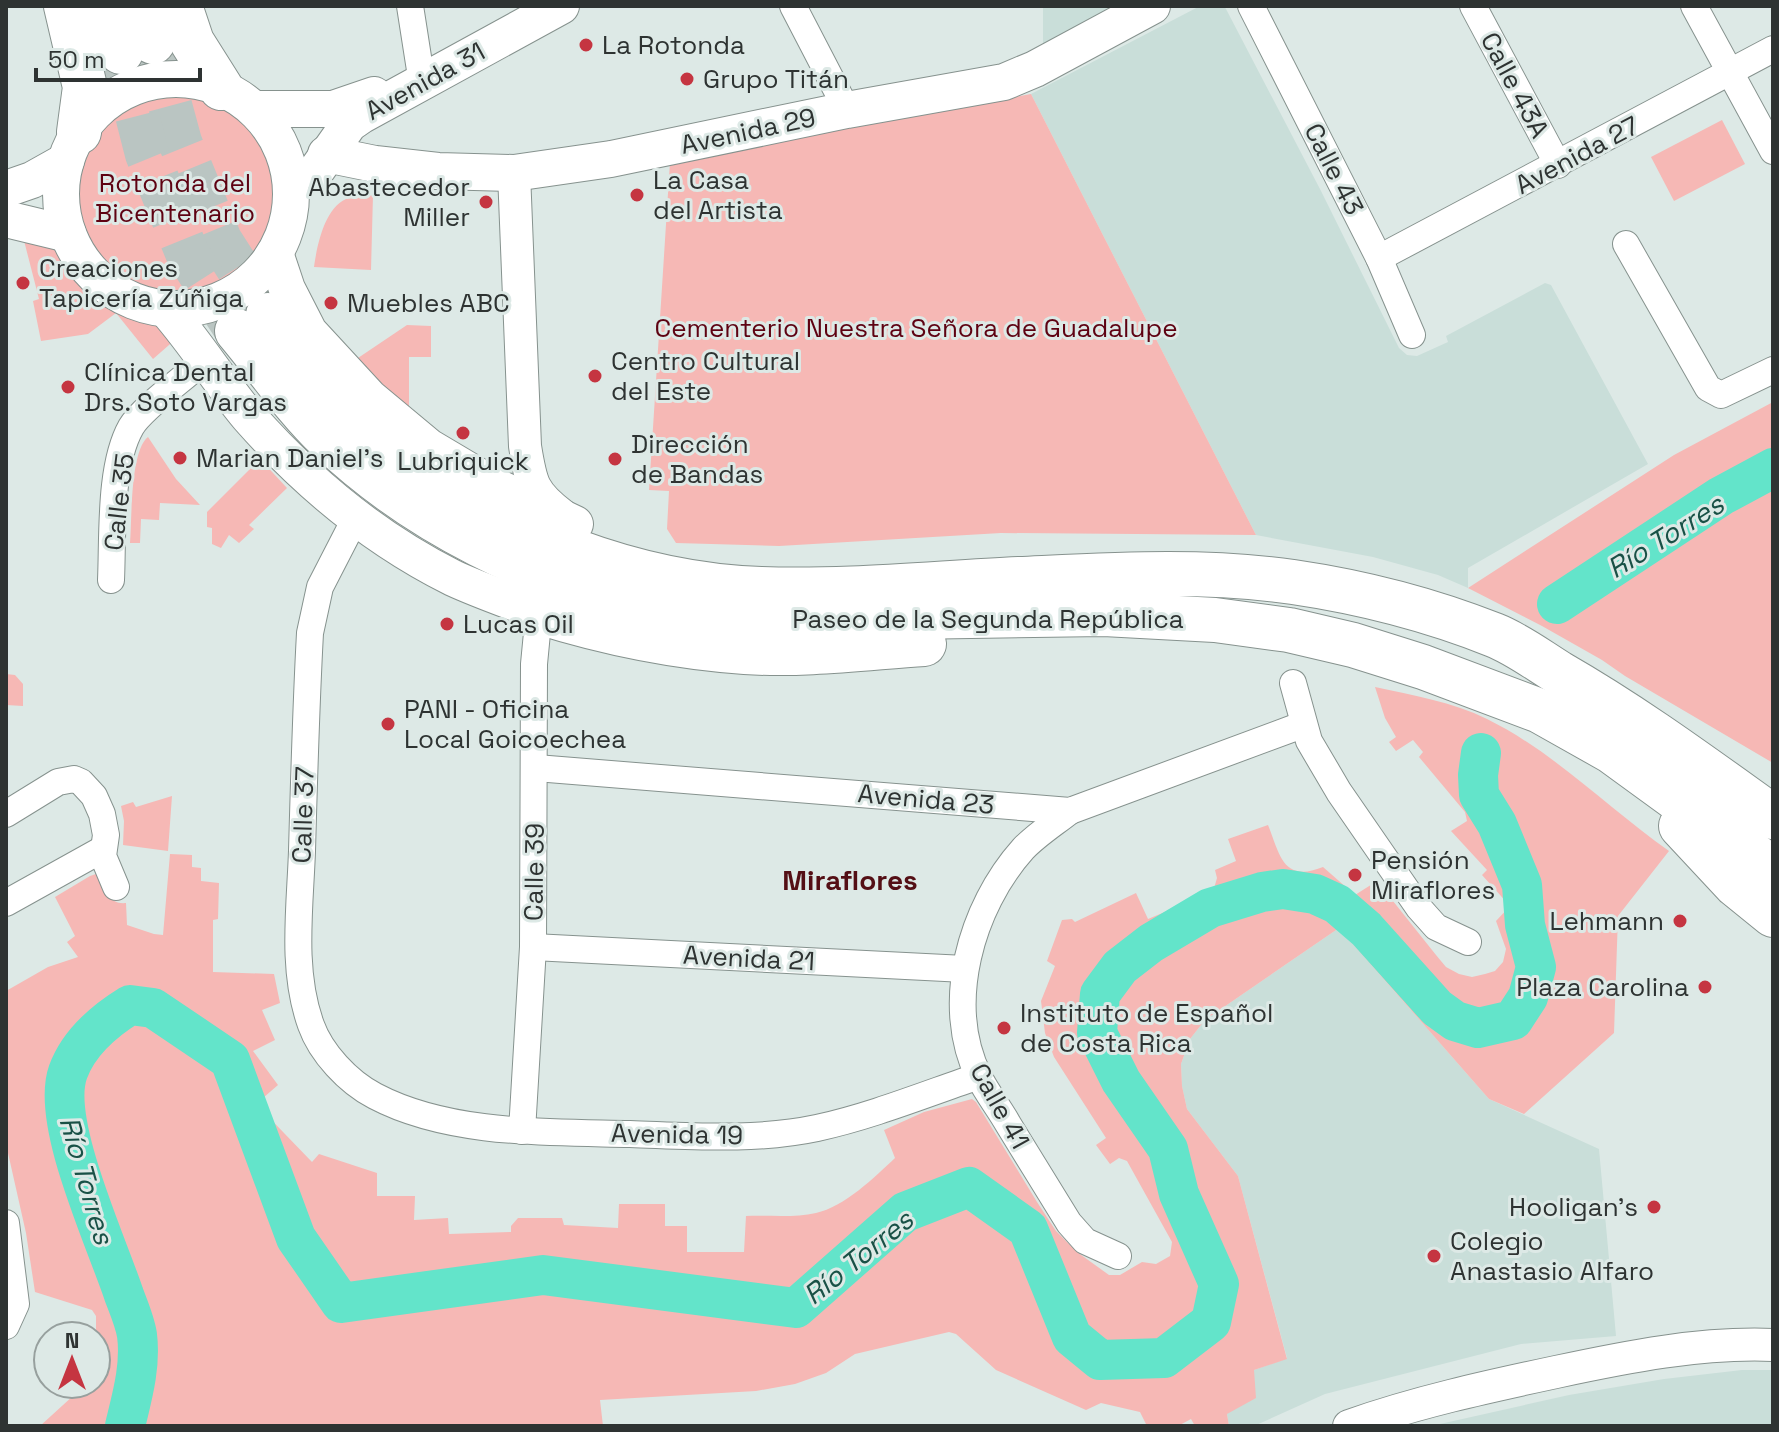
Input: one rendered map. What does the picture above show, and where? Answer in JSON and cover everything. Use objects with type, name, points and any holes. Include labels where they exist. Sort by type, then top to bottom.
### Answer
[{"type":"highway","points":[[66,6],[85,87],[73,146]]},
{"type":"highway","points":[[108,6],[139,33]]},
{"type":"highway","points":[[180,6],[192,42],[238,99]]},
{"type":"highway","name":"Paseo de la Segunda República","points":[[252,323],[315,374],[357,417],[405,459],[478,505],[534,534],[591,557],[689,582],[759,589],[1106,595],[1218,576],[1292,582],[1436,615],[1498,637],[1626,712],[1773,817]]},
{"type":"highway","points":[[575,524],[654,551],[735,562],[870,563],[1038,558],[1106,595]]},
{"type":"highway","points":[[539,612],[588,628],[664,643],[746,652],[815,651],[1016,638],[1106,595]]},
{"type":"highway","name":"Paseo de la Segunda República","points":[[1106,595],[1215,620],[1289,630],[1353,645],[1540,711],[1611,751],[1773,869]]},
{"type":"highway","points":[[1498,637],[1630,681],[1773,783]]},
{"type":"highway","points":[[1611,751],[1736,885],[1773,915]]},
{"type":"main road","name":"Avenida 31","points":[[238,99],[307,111],[333,109],[382,92],[532,6]]},
{"type":"main road","name":"Avenida 31","points":[[282,237],[326,154],[349,124],[561,6]]},
{"type":"main road","name":"Avenida 29","points":[[326,154],[375,164],[514,173],[611,159],[847,110],[1004,82],[1035,69],[1152,6]]},
{"type":"main road","points":[[6,189],[32,180],[73,146],[107,103],[142,84],[182,80],[238,99],[276,136],[287,163],[292,192],[282,237],[287,289],[309,332],[369,397],[429,447],[493,485],[575,524]]},
{"type":"main road","points":[[73,146],[61,197],[68,234],[83,263],[106,286],[134,301],[166,309],[212,304],[252,281],[282,237]]},
{"type":"main road","points":[[6,219],[68,234]]},
{"type":"main road","points":[[166,309],[275,445],[355,519],[455,579],[539,612]]},
{"type":"street","points":[[410,6],[420,70]]},
{"type":"street","points":[[793,6],[847,110]]},
{"type":"street","name":"Calle 43","points":[[1251,6],[1379,258],[1412,335]]},
{"type":"street","name":"Calle 43A","points":[[1473,6],[1558,165]]},
{"type":"street","points":[[1694,6],[1773,151]]},
{"type":"street","name":"Avenida 27","points":[[1379,258],[1773,49]]},
{"type":"street","points":[[514,173],[525,446],[530,482],[543,500],[575,524]]},
{"type":"street","points":[[1626,244],[1708,388],[1721,395],[1773,370]]},
{"type":"street","name":"Calle 35","points":[[111,580],[116,485],[124,444],[137,420],[204,360]]},
{"type":"street","name":"Calle 37","points":[[355,519],[320,587],[310,633],[298,946],[303,1000],[312,1028],[326,1054],[372,1095]]},
{"type":"street","name":"Calle 39","points":[[522,1131],[533,947],[534,664],[539,612]]},
{"type":"street","points":[[1293,683],[1302,725],[1339,792],[1419,908],[1436,927],[1468,942]]},
{"type":"street","name":"Avenida 23","points":[[536,768],[1070,811],[1302,725]]},
{"type":"street","points":[[6,814],[58,782],[74,779],[81,782],[94,796],[102,814],[106,835],[104,861],[116,887]]},
{"type":"street","name":"Calle 41","points":[[1070,811],[1024,847],[993,889],[975,928],[965,969],[965,1021],[979,1076],[1076,1233],[1095,1247],[1118,1256]]},
{"type":"street","points":[[6,903],[103,849]]},
{"type":"street","name":"Avenida 21","points":[[533,947],[965,969]]},
{"type":"street","name":"Avenida 19","points":[[372,1095],[435,1117],[522,1131],[718,1137],[768,1135],[831,1124],[979,1076]]},
{"type":"street","points":[[6,1223],[16,1304],[6,1326]]},
{"type":"street","points":[[1349,1426],[1398,1409],[1480,1388],[1622,1358],[1749,1344],[1773,1345]]},
{"type":"shaded area","points":[[1043,6],[1118,6],[1043,47]]},
{"type":"shaded area","points":[[1200,6],[1224,6],[1226,9],[1399,348],[1407,355],[1417,356],[1448,342],[1446,336],[1545,283],[1551,285],[1648,464],[1468,568],[1468,588],[1438,575],[1373,557],[1256,535],[1031,94]]},
{"type":"shaded area","name":"Colegio Anastasio Alfaro","points":[[1339,928],[1489,1099],[1599,1149],[1616,1336],[1521,1344],[1325,1394],[1254,1426],[1229,1426],[1227,1414],[1254,1370],[1287,1358],[1238,1176],[1187,1109],[1181,1064],[1190,1039],[1205,1020]]},
{"type":"shaded area","points":[[1742,1370],[1773,1370],[1773,1426],[1431,1426],[1569,1395]]},
{"type":"green space","name":"Cementerio Nuestra Señora de Guadalupe","points":[[1031,94],[1256,535],[1001,533],[779,546],[676,543],[667,529],[669,491],[649,490],[670,162]]},
{"type":"green space","name":"Rotonda del Bicentenario","points":[[175,95],[214,103],[232,112],[247,125],[260,140],[269,158],[277,197],[269,236],[260,254],[247,269],[232,282],[214,291],[175,299],[136,291],[118,282],[103,269],[90,254],[81,236],[73,197],[81,158],[90,140],[103,125],[118,112],[136,103]]},
{"type":"green space","points":[[1722,120],[1745,164],[1674,201],[1651,157]]},
{"type":"green space","points":[[373,195],[371,270],[314,267],[323,229],[332,211],[348,198]]},
{"type":"green space","points":[[20,225],[70,247],[83,277],[97,293],[117,304],[148,307],[159,312],[177,338],[153,359],[116,313],[88,334],[41,341],[33,301],[39,299]]},
{"type":"green space","points":[[407,325],[431,326],[431,357],[409,357],[409,410],[402,419],[348,349],[358,358]]},
{"type":"green space","points":[[1773,402],[1773,763],[1602,660],[1468,588],[1674,455]]},
{"type":"green space","points":[[148,437],[176,479],[200,505],[160,503],[159,520],[141,519],[140,543],[130,543],[135,470],[142,445]]},
{"type":"green space","points":[[260,459],[287,488],[249,525],[254,529],[239,543],[229,535],[221,548],[212,544],[212,528],[207,527],[207,512]]},
{"type":"green space","points":[[6,674],[15,675],[23,684],[23,706],[6,705]]},
{"type":"green space","points":[[1375,687],[1460,708],[1487,719],[1512,732],[1558,764],[1669,851],[1618,916],[1614,1033],[1524,1114],[1489,1099],[1339,928],[1205,1020],[1190,1039],[1181,1064],[1187,1109],[1238,1176],[1287,1359],[1254,1370],[1256,1398],[1227,1414],[1229,1426],[1195,1426],[1191,1419],[1178,1426],[1147,1426],[1140,1412],[1101,1403],[1086,1410],[996,1370],[956,1334],[949,1332],[855,1354],[826,1373],[795,1384],[756,1391],[600,1400],[603,1426],[40,1426],[69,1400],[112,1400],[112,1320],[96,1320],[92,1310],[35,1292],[26,1233],[6,1144],[6,991],[48,967],[78,957],[67,942],[75,936],[55,897],[90,876],[96,874],[110,898],[126,903],[127,925],[163,935],[170,854],[192,855],[192,867],[201,868],[201,881],[219,883],[218,919],[213,920],[213,972],[274,974],[280,1003],[262,1010],[275,1040],[253,1051],[278,1085],[256,1104],[312,1162],[319,1154],[377,1173],[377,1196],[415,1196],[414,1220],[448,1218],[449,1234],[511,1232],[511,1226],[518,1218],[562,1218],[564,1225],[618,1228],[619,1204],[665,1204],[665,1226],[687,1226],[687,1252],[744,1252],[746,1216],[808,1215],[837,1205],[895,1158],[884,1130],[924,1112],[972,1099],[1056,1231],[1077,1252],[1109,1275],[1120,1275],[1142,1262],[1156,1264],[1170,1256],[1172,1242],[1127,1161],[1119,1158],[1110,1164],[1096,1145],[1106,1138],[1054,1057],[1045,1033],[1041,1001],[1055,966],[1047,961],[1062,920],[1072,919],[1075,922],[1136,893],[1148,919],[1213,892],[1217,878],[1215,870],[1236,861],[1228,839],[1268,825],[1280,856],[1291,869],[1310,871],[1323,867],[1355,895],[1377,881],[1446,967],[1472,977],[1495,971],[1503,962],[1506,949],[1496,921],[1510,906],[1482,875],[1487,870],[1451,831],[1467,821],[1465,812],[1419,757],[1423,752],[1413,740],[1396,751],[1389,742],[1396,737],[1385,718]]},
{"type":"green space","points":[[172,796],[168,851],[123,845],[121,806],[133,802],[136,807]]},
{"type":"waterway","name":"Río Torres","points":[[1557,604],[1721,496],[1773,468]]},
{"type":"waterway","name":"Río Torres","points":[[125,1426],[137,1370],[137,1335],[73,1151],[65,1094],[68,1072],[79,1051],[102,1025],[130,1005],[153,1008],[230,1060],[296,1238],[341,1303],[543,1275],[796,1308],[905,1212],[969,1187],[1028,1229],[1072,1337],[1100,1360],[1164,1358],[1211,1322],[1219,1284],[1179,1194],[1168,1149],[1121,1081],[1097,1033],[1100,994],[1120,967],[1151,943],[1210,908],[1283,889],[1315,894],[1337,904],[1366,929],[1437,1008],[1455,1021],[1478,1028],[1513,1020],[1528,997],[1536,967],[1525,925],[1522,885],[1497,824],[1479,795],[1481,753]]},
{"type":"tunnel","points":[[153,42],[180,142],[220,240],[268,315]]},
{"type":"tunnel","points":[[121,52],[147,154],[188,255],[237,331]]},
{"type":"place","name":"La Rotonda","points":[[586,45]]},
{"type":"place","name":"Grupo Titán","points":[[687,79]]},
{"type":"place","name":"La Casa del Artista","points":[[637,195]]},
{"type":"place","name":"Abastecedor Miller","points":[[486,202]]},
{"type":"place","name":"Creaciones Tapicería Zúñiga","points":[[23,283]]},
{"type":"place","name":"Muebles ABC","points":[[331,303]]},
{"type":"place","name":"Centro Cultural del Este","points":[[595,376]]},
{"type":"place","name":"Clínica Dental Drs. Soto Vargas","points":[[68,387]]},
{"type":"place","name":"Lubriquick","points":[[463,433]]},
{"type":"place","name":"Marian Daniel's","points":[[180,458]]},
{"type":"place","name":"Dirección de Bandas","points":[[615,459]]},
{"type":"place","name":"Lucas Oil","points":[[447,624]]},
{"type":"place","name":"PANI - Oficina Local Goicoechea","points":[[388,724]]},
{"type":"place","name":"Pensión Miraflores","points":[[1355,875]]},
{"type":"place","name":"Lehmann","points":[[1680,921]]},
{"type":"place","name":"Plaza Carolina","points":[[1705,987]]},
{"type":"place","name":"Instituto de Español de Costa Rica","points":[[1004,1028]]},
{"type":"place","name":"Hooligan's","points":[[1654,1207]]},
{"type":"place","name":"Colegio Anastasio Alfaro","points":[[1434,1256]]},
{"type":"district","name":"Miraflores","points":[[850,880]]}]
